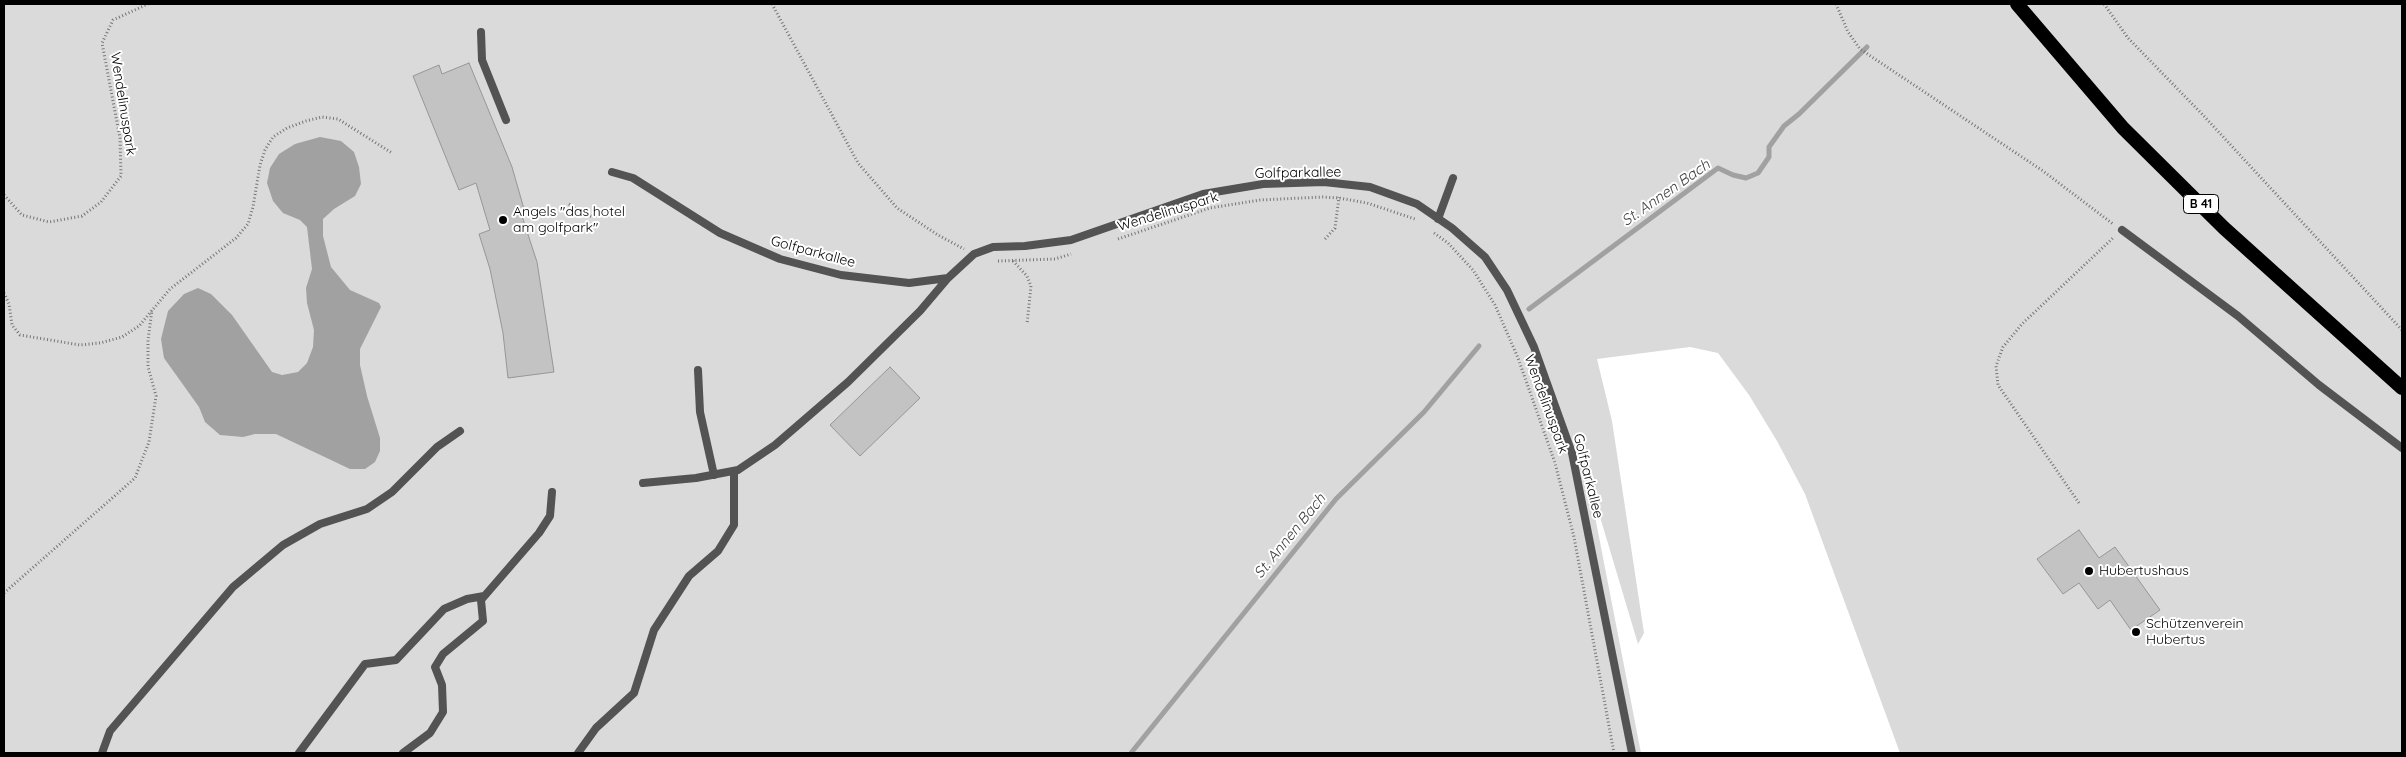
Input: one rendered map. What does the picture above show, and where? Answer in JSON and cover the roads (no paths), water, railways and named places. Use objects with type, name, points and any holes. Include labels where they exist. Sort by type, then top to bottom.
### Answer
[{"type":"highway","name":"B 41","points":[[2016,4],[2123,128],[2224,228],[2402,388]]},
{"type":"lane","points":[[481,32],[482,60],[506,120]]},
{"type":"lane","name":"Golfparkallee","points":[[612,172],[633,178],[720,233],[780,259],[841,275],[909,283],[948,278],[974,254],[993,247],[1025,246],[1071,240],[1203,194],[1263,184],[1324,182],[1370,187],[1417,204],[1485,257],[1507,290],[1534,347],[1572,452],[1632,753]]},
{"type":"lane","points":[[1438,219],[1453,178]]},
{"type":"lane","points":[[2122,230],[2238,316],[2320,385],[2402,448]]},
{"type":"lane","points":[[643,482],[714,475],[734,471],[775,445],[848,382],[920,311],[948,278]]},
{"type":"lane","points":[[698,370],[700,412],[714,475]]},
{"type":"lane","points":[[102,753],[110,731],[233,587],[283,545],[320,524],[367,509],[392,492],[437,446],[460,431]]},
{"type":"lane","points":[[578,753],[596,728],[634,693],[654,630],[689,576],[718,551],[734,525],[734,471]]},
{"type":"lane","points":[[403,753],[430,733],[444,712],[442,685],[435,667],[443,654],[483,621],[481,600],[539,533],[550,516],[552,492]]},
{"type":"lane","points":[[299,753],[365,664],[396,660],[444,610],[467,599],[484,596]]},
{"type":"waterway","name":"St. Annen Bach","points":[[1529,309],[1718,168],[1733,175],[1746,178],[1758,173],[1769,157],[1769,147],[1784,126],[1799,114],[1867,47]]},
{"type":"waterway","name":"St. Annen Bach","points":[[1131,753],[1336,499],[1424,412],[1479,346]]},
{"type":"place","name":"Angels \"das hotel am golfpark\"","points":[[503,220]]},
{"type":"place","name":"Hubertushaus","points":[[2089,571]]},
{"type":"place","name":"Schützenverein Hubertus","points":[[2136,632]]}]
